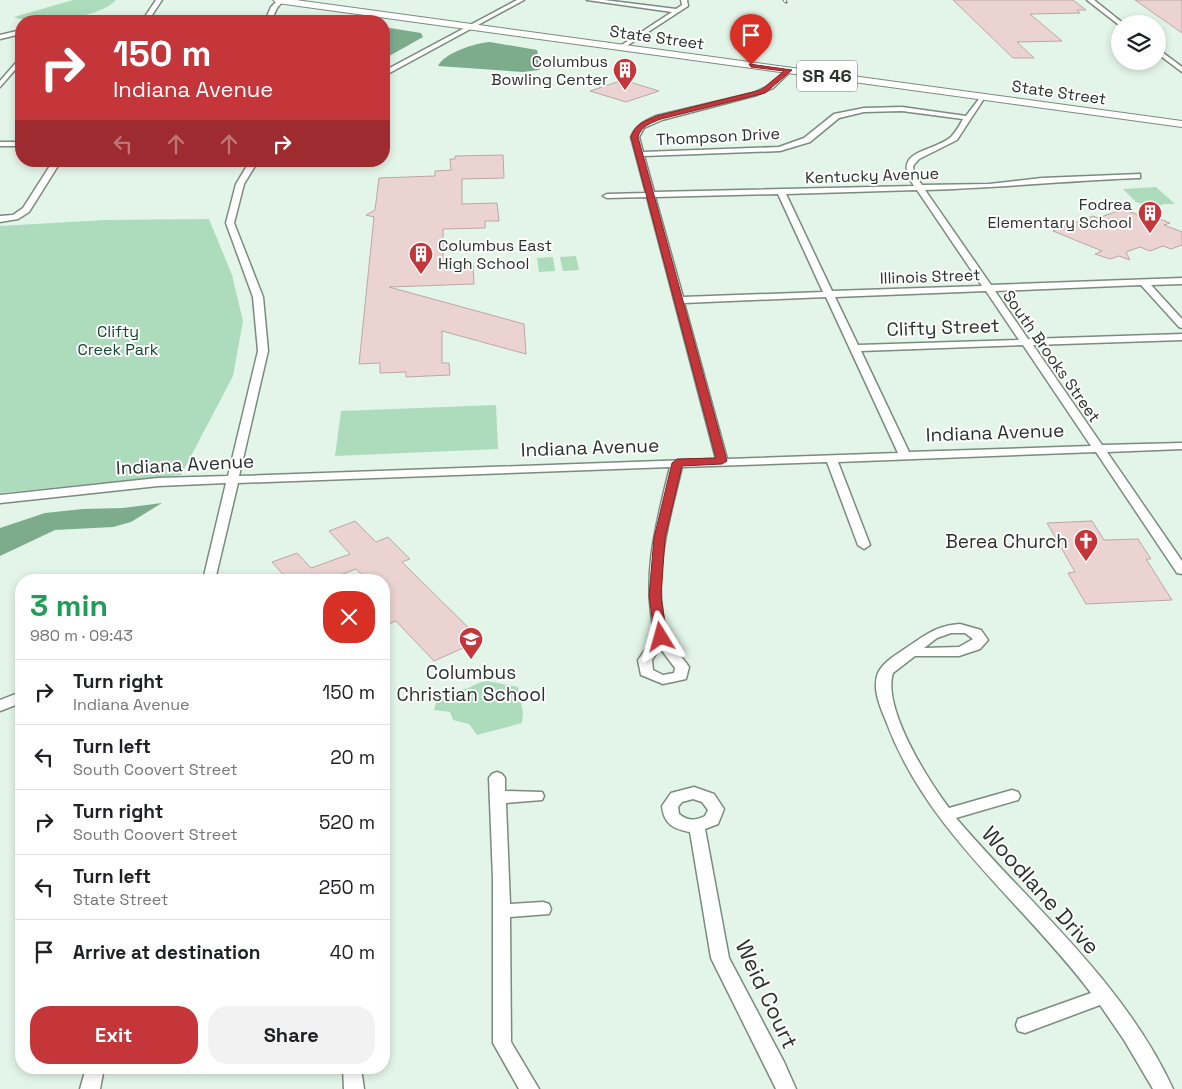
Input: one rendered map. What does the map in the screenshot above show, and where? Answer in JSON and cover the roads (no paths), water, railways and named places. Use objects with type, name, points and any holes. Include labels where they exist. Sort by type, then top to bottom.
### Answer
[{"type":"highway","name":"State Street","points":[[280,0],[1182,124]]},
{"type":"street","points":[[150,15],[159,0]]},
{"type":"street","points":[[271,15],[280,0]]},
{"type":"street","points":[[390,71],[521,0]]},
{"type":"street","points":[[590,0],[678,11]]},
{"type":"street","points":[[622,47],[685,6],[684,0]]},
{"type":"street","points":[[1090,0],[1111,16]]},
{"type":"street","points":[[0,36],[15,33]]},
{"type":"street","points":[[1166,57],[1182,70]]},
{"type":"street","points":[[0,85],[15,66]]},
{"type":"street","points":[[722,461],[635,137],[637,130],[643,124],[659,118],[756,94],[771,87],[789,70]]},
{"type":"street","name":"South Brooks Street","points":[[982,97],[954,138],[916,157],[909,166],[910,174],[1182,570]]},
{"type":"street","name":"Thompson Drive","points":[[639,154],[780,149],[806,140],[837,116],[864,110],[902,109],[968,118]]},
{"type":"street","points":[[0,144],[15,144]]},
{"type":"street","points":[[0,219],[15,217],[26,210],[53,167]]},
{"type":"street","points":[[210,574],[263,351],[258,297],[230,223],[240,184],[250,167]]},
{"type":"street","name":"Kentucky Avenue","points":[[607,196],[920,188],[1137,176]]},
{"type":"street","points":[[782,192],[904,454]]},
{"type":"street","name":"Illinois Street","points":[[680,300],[988,290],[1182,281]]},
{"type":"street","points":[[1144,283],[1182,325]]},
{"type":"street","name":"Clifty Street","points":[[856,348],[1182,337]]},
{"type":"street","name":"Indiana Avenue","points":[[0,499],[149,483],[904,454],[1182,446]]},
{"type":"street","points":[[831,457],[864,545]]},
{"type":"street","points":[[661,637],[655,596],[659,538],[677,463]]},
{"type":"street","name":"Woodlane Drive","points":[[913,651],[891,665],[884,676],[885,698],[902,746],[919,780],[965,843],[1065,948],[1103,996],[1128,1029],[1162,1089]]},
{"type":"street","points":[[0,706],[15,700]]},
{"type":"street","points":[[496,778],[501,879],[502,1043],[529,1089]]},
{"type":"street","points":[[497,797],[536,796]]},
{"type":"street","name":"Woodlane Drive","points":[[944,816],[1012,796]]},
{"type":"street","name":"Weid Court","points":[[697,828],[720,958],[786,1089]]},
{"type":"street","points":[[501,911],[543,909]]},
{"type":"street","points":[[1025,1025],[1103,996]]},
{"type":"street","points":[[90,1089],[94,1074]]},
{"type":"street","points":[[353,1074],[354,1089]]},
{"type":"place","name":"Columbus Bowling Center","points":[[625,91]]},
{"type":"place","name":"Fodrea Elementary School","points":[[1150,234]]},
{"type":"place","name":"Columbus East High School","points":[[421,275]]},
{"type":"place","name":"Berea Church","points":[[1086,562]]},
{"type":"place","name":"Columbus Christian School","points":[[471,660]]},
{"type":"park label","name":"Clifty Creek Park","points":[[118,340]]}]
